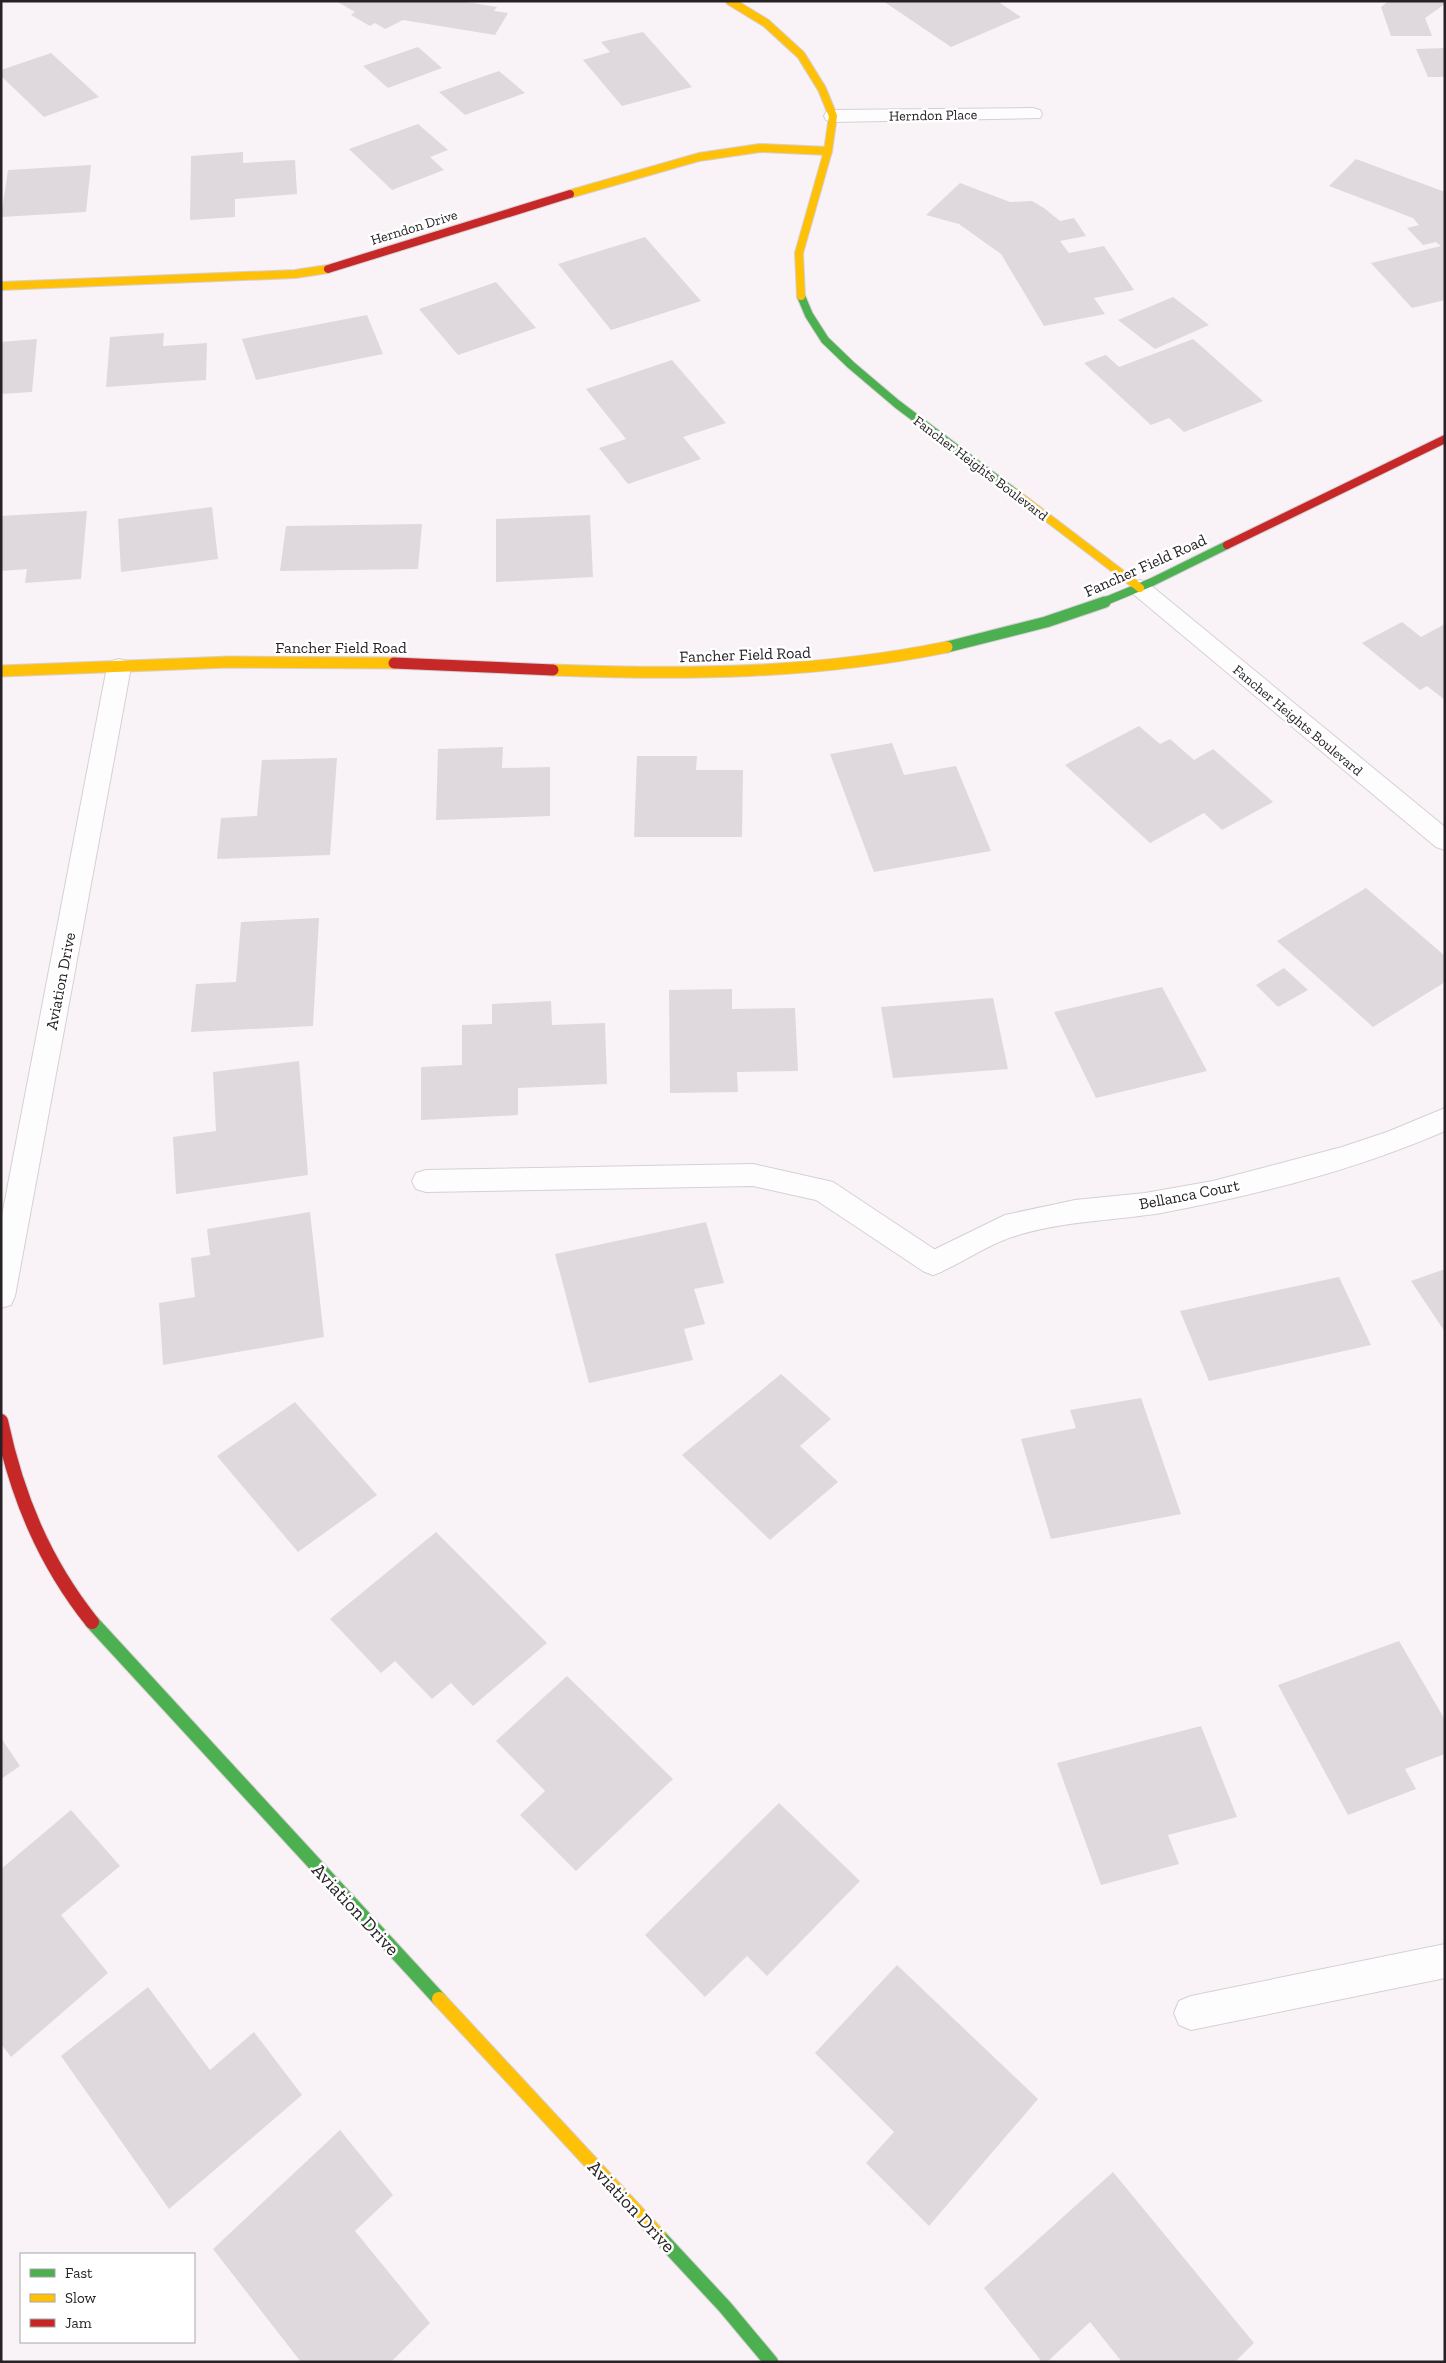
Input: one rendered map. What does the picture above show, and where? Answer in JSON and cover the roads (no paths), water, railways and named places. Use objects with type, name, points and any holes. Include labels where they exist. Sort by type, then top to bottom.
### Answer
[{"type":"street","points":[[730,1],[766,23],[801,55],[822,89],[833,116]]},
{"type":"street","name":"Herndon Place","points":[[833,116],[1033,114]]},
{"type":"street","name":"Fancher Heights Boulevard","points":[[833,116],[828,151],[800,253],[799,292],[808,315],[825,340],[897,404],[1140,588],[1445,841]]},
{"type":"street","name":"Herndon Drive","points":[[1,286],[295,274],[335,268],[624,177],[699,157],[760,148],[828,151]]},
{"type":"street","name":"Fancher Field Road","points":[[1,671],[366,662],[637,673],[735,673],[832,666],[926,652],[1017,631],[1102,604],[1140,588],[1445,440]]},
{"type":"street","name":"Aviation Drive","points":[[1,1296],[119,667]]},
{"type":"street","name":"Bellanca Court","points":[[426,1182],[752,1175],[823,1190],[933,1263],[1005,1227],[1075,1211],[1145,1204],[1213,1192],[1342,1158],[1396,1140],[1445,1119]]},
{"type":"street","name":"Aviation Drive","points":[[1,1421],[7,1456],[38,1541],[70,1594],[110,1644],[725,2307],[771,2362]]},
{"type":"street","points":[[1191,2013],[1445,1961]]}]
